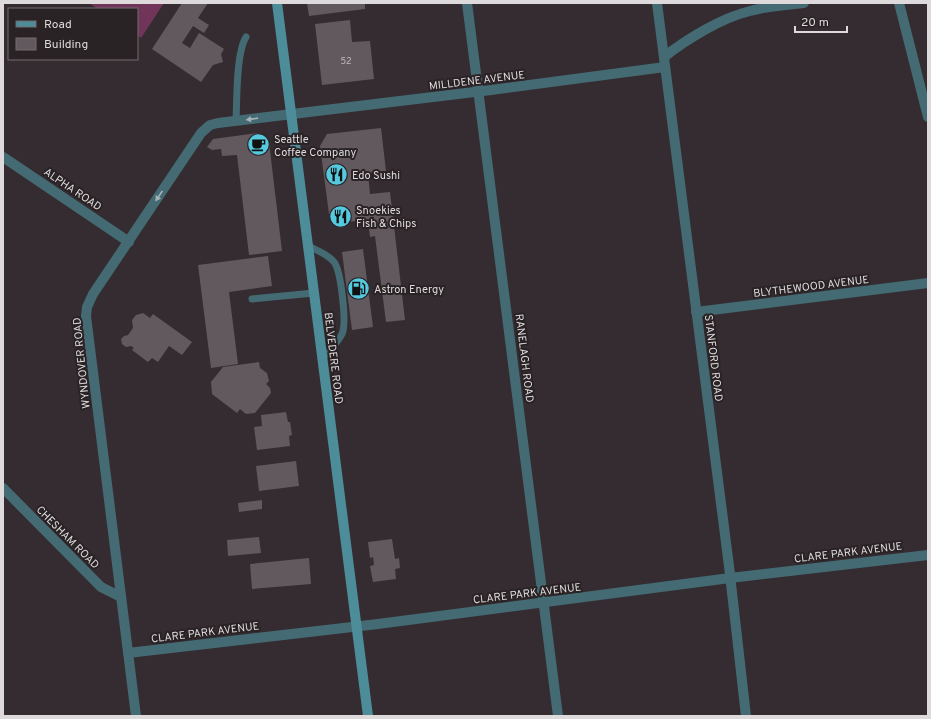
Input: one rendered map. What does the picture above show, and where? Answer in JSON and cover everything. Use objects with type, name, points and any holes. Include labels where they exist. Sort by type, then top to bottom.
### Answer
[{"type":"main road","name":"BELVEDERE ROAD","points":[[277,3],[368,716]]},
{"type":"street","name":"RANELAGH ROAD","points":[[467,3],[558,716]]},
{"type":"street","name":"STANFORD ROAD","points":[[657,3],[730,578],[746,716]]},
{"type":"street","name":"MILLDENE AVENUE","points":[[291,115],[479,92],[664,62],[677,47],[722,21],[752,10],[804,3]]},
{"type":"street","points":[[899,3],[928,117]]},
{"type":"street","name":"WYNDOVER ROAD","points":[[136,716],[86,316],[87,307],[93,294],[201,133],[210,125],[291,115]]},
{"type":"street","name":"ALPHA ROAD","points":[[3,157],[129,242]]},
{"type":"street","name":"BLYTHEWOOD AVENUE","points":[[696,312],[928,283]]},
{"type":"street","name":"CHESHAM ROAD","points":[[3,488],[101,586],[121,597]]},
{"type":"street","name":"CLARE PARK AVENUE","points":[[128,653],[544,604],[730,578],[928,554]]},
{"type":"lane","points":[[236,121],[239,56],[242,43],[246,37]]},
{"type":"lane","points":[[308,246],[322,253],[333,261],[339,272],[345,320],[343,331],[334,346],[322,358]]},
{"type":"lane","points":[[252,299],[314,293]]},
{"type":"shaded area","points":[[89,3],[164,3],[141,38],[138,36],[138,8],[96,8]]},
{"type":"building","points":[[182,3],[208,3],[198,18],[209,25],[204,33],[193,26],[182,43],[190,48],[199,33],[224,49],[221,54],[223,62],[213,65],[201,82],[152,49]]},
{"type":"building","points":[[307,3],[365,3],[365,9],[309,16]]},
{"type":"building","points":[[350,20],[352,42],[370,41],[374,79],[322,85],[315,24]]},
{"type":"building","points":[[381,128],[386,171],[368,173],[370,194],[390,192],[405,320],[386,322],[375,236],[370,237],[368,220],[336,223],[335,214],[329,214],[320,146],[327,134]]},
{"type":"building","points":[[257,133],[269,142],[282,251],[249,255],[237,155],[222,156],[221,149],[212,150],[207,147],[213,139]]},
{"type":"building","points":[[363,249],[373,327],[352,330],[342,252]]},
{"type":"building","points":[[268,256],[272,286],[229,292],[238,364],[211,368],[198,265]]},
{"type":"building","points":[[143,313],[150,318],[153,314],[192,342],[182,355],[169,346],[158,362],[152,358],[148,362],[132,350],[134,348],[131,346],[126,347],[122,344],[121,339],[128,335],[133,328],[132,320],[136,315]]},
{"type":"building","points":[[259,362],[260,368],[267,373],[269,381],[266,384],[270,388],[271,393],[255,413],[246,414],[240,409],[237,413],[212,394],[211,382],[223,367]]},
{"type":"building","points":[[286,412],[288,422],[290,422],[292,435],[289,436],[290,446],[257,450],[254,427],[262,426],[261,415]]},
{"type":"building","points":[[296,461],[299,486],[259,491],[256,466]]},
{"type":"building","points":[[262,500],[262,509],[239,512],[238,503]]},
{"type":"building","points":[[259,537],[261,553],[228,556],[227,540]]},
{"type":"building","points":[[392,539],[395,559],[399,558],[400,568],[395,569],[396,579],[373,582],[370,566],[374,565],[373,557],[370,558],[368,542]]},
{"type":"building","points":[[309,558],[311,584],[252,589],[250,564]]},
{"type":"place","name":"Seattle Coffee Company","points":[[259,145]]},
{"type":"place","name":"Edo Sushi","points":[[336,175]]},
{"type":"place","name":"Snoekies Fish & Chips","points":[[341,216]]},
{"type":"place","name":"Astron Energy","points":[[359,289]]}]
